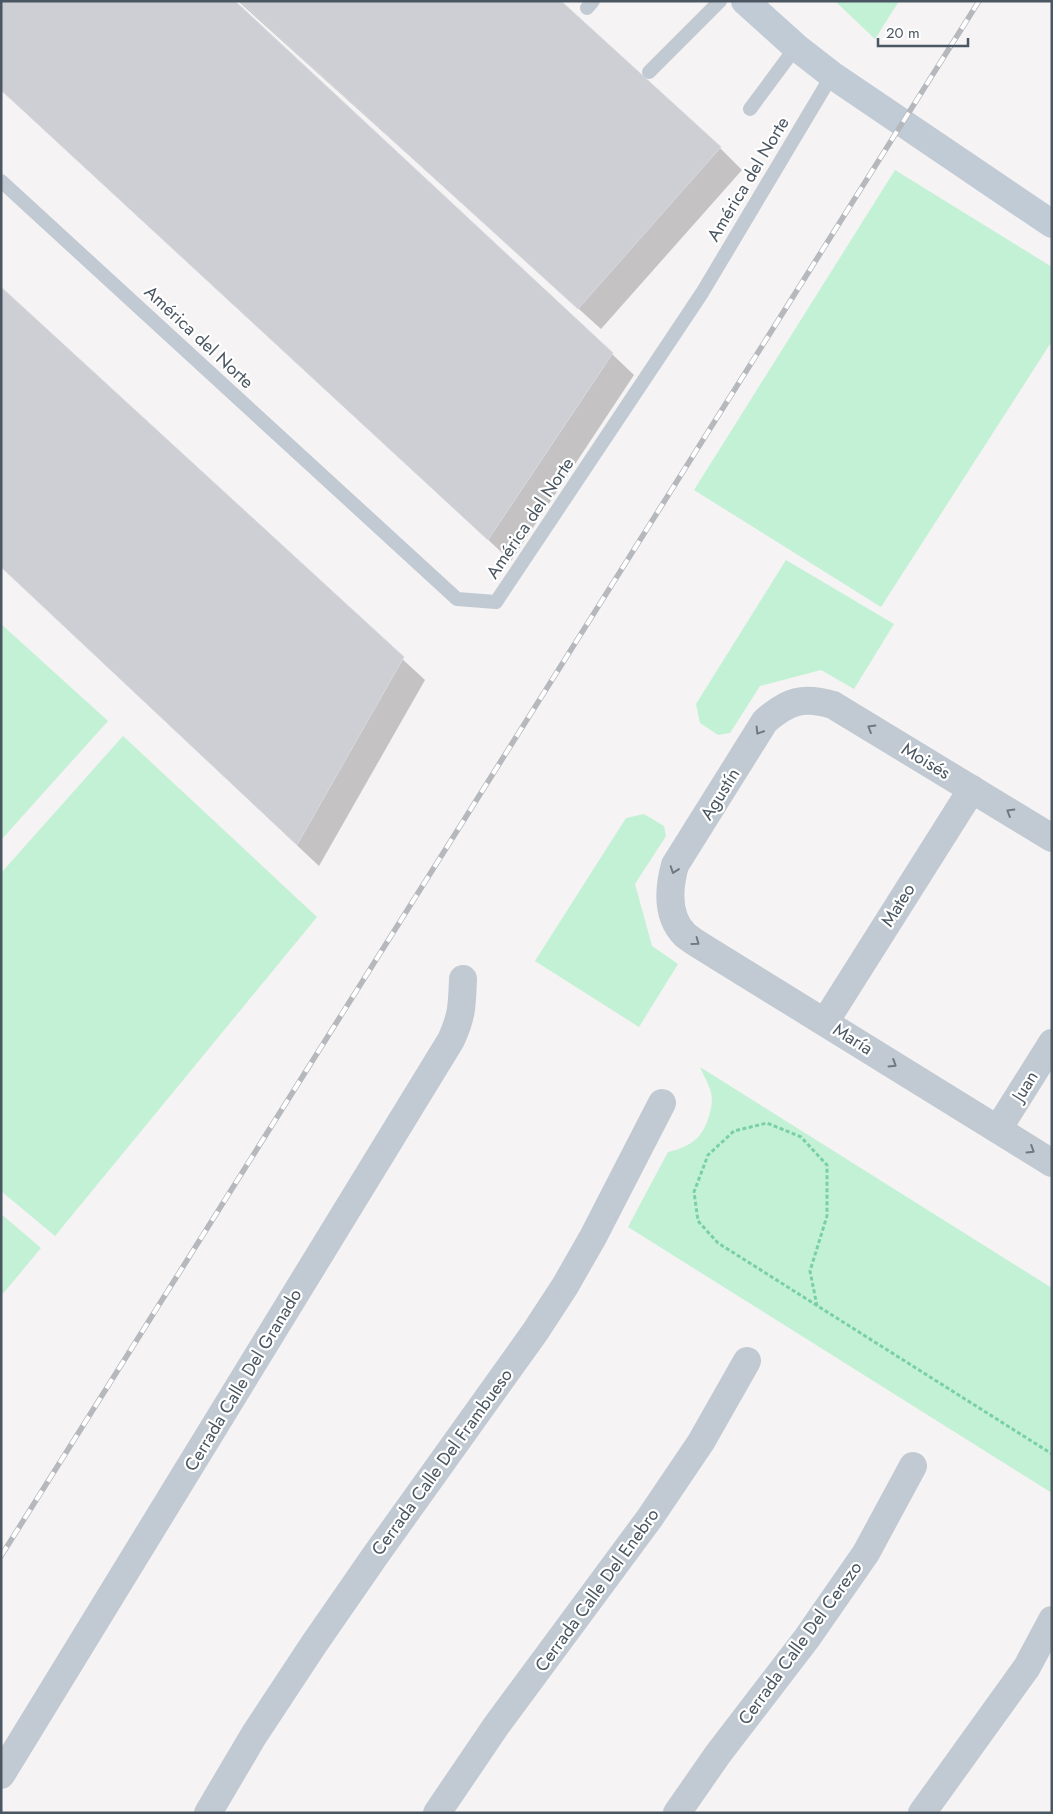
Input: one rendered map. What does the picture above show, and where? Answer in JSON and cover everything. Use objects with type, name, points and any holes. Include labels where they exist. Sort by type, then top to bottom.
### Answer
[{"type":"street","points":[[744,1],[796,47],[832,75],[1052,224]]},
{"type":"street","name":"Moisés","points":[[796,702],[819,701],[833,705],[1052,838]]},
{"type":"street","name":"Agustín","points":[[670,903],[670,883],[675,864],[765,721],[779,708],[796,702]]},
{"type":"street","name":"Mateo","points":[[825,1022],[972,789]]},
{"type":"street","name":"María","points":[[670,903],[675,919],[684,934],[701,946],[1052,1163]]},
{"type":"street","name":"Cerrada Calle Del Granado","points":[[1,1775],[451,1040],[462,1007],[463,979]]},
{"type":"street","name":"Juan","points":[[998,1130],[1052,1043]]},
{"type":"street","name":"Cerrada Calle Del Frambueso","points":[[208,1813],[254,1735],[314,1644],[535,1332],[565,1286],[593,1237],[662,1103]]},
{"type":"street","name":"Cerrada Calle Del Enebro","points":[[437,1813],[496,1726],[571,1627],[654,1511],[701,1442],[747,1361]]},
{"type":"street","name":"Cerrada Calle Del Cerezo","points":[[677,1813],[718,1754],[807,1638],[866,1553],[913,1466]]},
{"type":"street","points":[[922,1813],[1027,1667],[1052,1620]]},
{"type":"lane","points":[[649,72],[720,1]]},
{"type":"lane","points":[[750,109],[796,47]]},
{"type":"lane","name":"América del Norte","points":[[1,180],[458,599],[496,602],[702,293],[832,75]]},
{"type":"path","points":[[817,1306],[810,1271],[827,1216],[827,1165],[801,1137],[767,1123],[734,1131],[708,1155],[694,1192],[698,1221],[718,1243],[817,1306],[892,1351],[1052,1454]]},
{"type":"green space","points":[[835,1],[899,1],[875,39]]},
{"type":"green space","points":[[895,170],[1052,267],[1052,341],[881,607],[694,490]]},
{"type":"green space","points":[[786,560],[894,624],[854,689],[821,670],[760,686],[730,733],[718,735],[700,723],[696,704]]},
{"type":"green space","points":[[1,624],[108,721],[1,840]]},
{"type":"green space","points":[[123,736],[317,917],[55,1236],[1,1191],[1,873]]},
{"type":"green space","points":[[644,814],[664,826],[666,836],[635,884],[652,946],[678,964],[639,1027],[535,961],[626,818]]},
{"type":"green space","points":[[700,1067],[1052,1288],[1052,1493],[628,1227],[668,1152],[689,1144],[699,1136],[706,1124],[711,1109],[712,1096]]},
{"type":"green space","points":[[1,1214],[41,1248],[1,1296]]},
{"type":"building","points":[[1,1],[235,1],[613,353],[488,540],[1,90]]},
{"type":"building","points":[[240,1],[561,1],[721,147],[578,309]]},
{"type":"building","points":[[1,287],[404,657],[297,845],[1,567]]},
{"type":"railway","points":[[1,1556],[979,1]]}]
